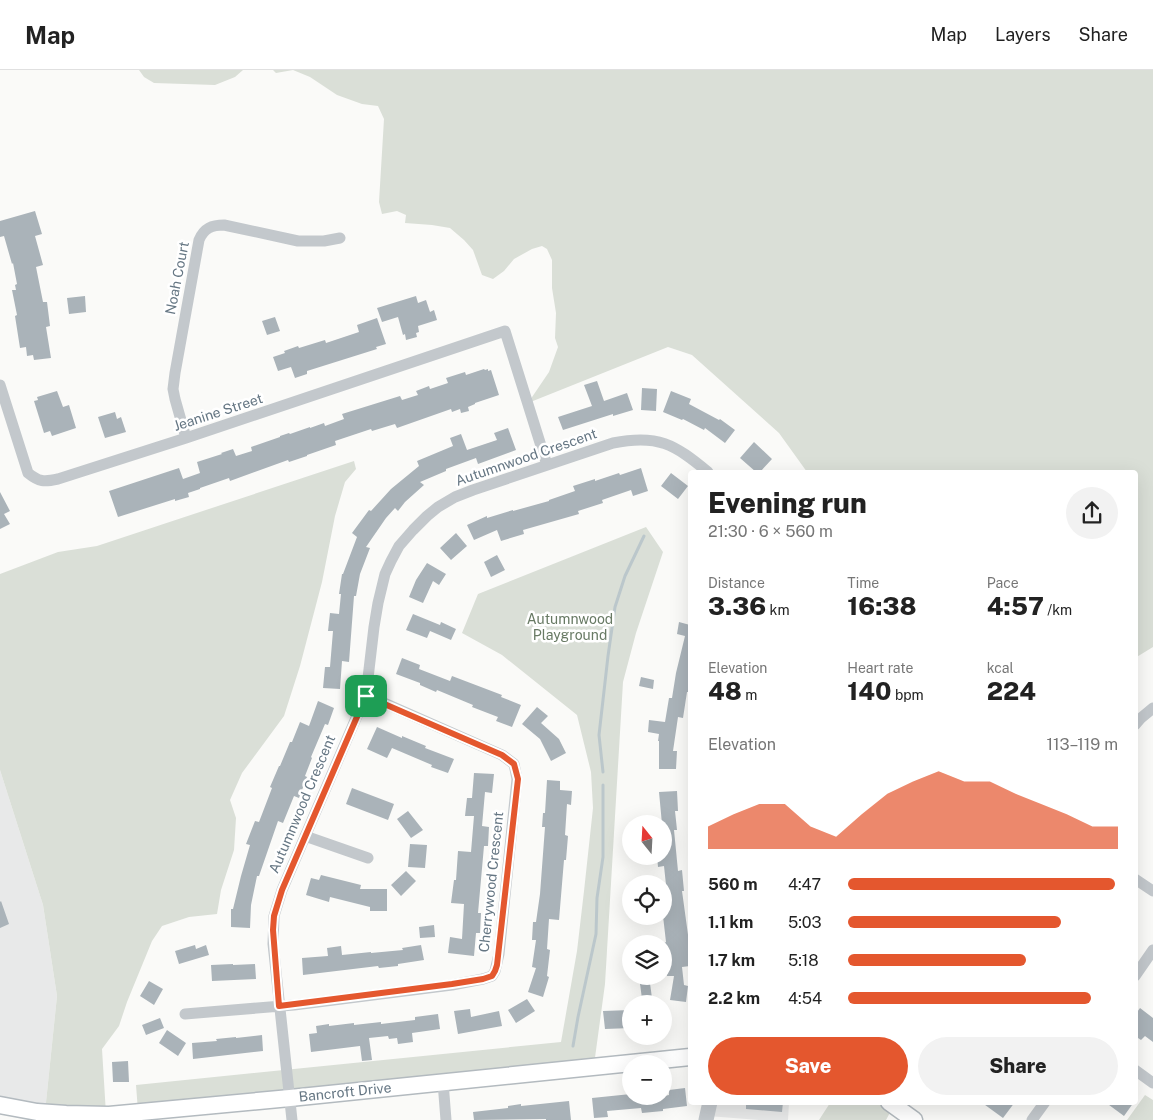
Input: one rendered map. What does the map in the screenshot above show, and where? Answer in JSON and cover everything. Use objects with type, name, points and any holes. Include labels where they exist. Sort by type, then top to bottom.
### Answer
[{"type":"main road","name":"Bancroft Drive","points":[[0,1105],[37,1112],[142,1116],[290,1098],[688,1057]]},
{"type":"main road","points":[[893,1105],[914,1120]]},
{"type":"street","name":"Noah Court","points":[[186,438],[174,399],[173,389],[199,240],[205,230],[216,225],[224,225],[298,242],[340,238]]},
{"type":"street","name":"Jeanine Street","points":[[0,385],[28,473],[37,480],[47,481],[186,438],[505,331],[547,465]]},
{"type":"street","name":"Autumnwood Crescent","points":[[292,1120],[273,944],[274,916],[282,890],[366,696],[374,627],[381,588],[385,574],[399,546],[438,507],[455,497],[613,443],[626,440],[644,440],[669,444],[705,470]]},
{"type":"street","name":"Cherrywood Crescent","points":[[185,1014],[279,1006],[452,984],[483,979],[492,976],[495,971],[518,779],[514,764],[502,755],[366,696]]},
{"type":"street","points":[[1138,722],[1153,708]]},
{"type":"street","points":[[305,836],[368,858]]},
{"type":"street","points":[[1138,881],[1153,891]]},
{"type":"street","points":[[1138,972],[1153,950]]},
{"type":"street","points":[[1138,1072],[1153,1083]]},
{"type":"street","points":[[442,1082],[446,1120]]},
{"type":"street","points":[[706,1120],[709,1105]]},
{"type":"street","points":[[1032,1120],[1043,1105]]},
{"type":"shaded area","points":[[0,770],[43,905],[57,996],[45,1112],[0,1104]]},
{"type":"shaded area","points":[[711,1105],[789,1105],[788,1120],[708,1116]]},
{"type":"green space","points":[[139,70],[243,70],[235,77],[215,85],[154,83],[144,77]]},
{"type":"green space","points":[[273,70],[293,70],[276,73]]},
{"type":"green space","points":[[293,70],[1153,70],[1153,647],[1138,656],[1138,470],[806,470],[779,433],[692,355],[668,347],[528,403],[549,372],[558,347],[555,338],[556,313],[552,288],[552,260],[547,249],[542,246],[532,249],[514,259],[504,271],[493,279],[482,275],[473,250],[450,228],[405,223],[406,215],[397,211],[382,214],[379,202],[384,119],[378,106],[362,104],[337,95],[310,77]]},
{"type":"green space","points":[[354,461],[356,469],[345,482],[335,516],[322,582],[300,666],[284,716],[242,773],[230,800],[236,818],[234,850],[221,890],[217,914],[189,917],[162,926],[152,941],[119,1026],[102,1049],[106,1114],[45,1112],[57,996],[43,905],[0,770],[0,574],[58,552],[97,546]]},
{"type":"green space","name":"Autumnwood Playground","points":[[646,527],[663,552],[636,633],[623,682],[605,984],[594,1065],[138,1111],[136,1085],[561,1042],[577,951],[584,891],[593,808],[591,772],[577,715],[502,655],[462,633],[478,594]]},
{"type":"green space","points":[[1145,1095],[1153,1100],[1153,1120],[1127,1120]]},
{"type":"green space","points":[[829,1105],[894,1105],[886,1120],[819,1120]]},
{"type":"building","points":[[35,211],[42,234],[35,236],[43,265],[36,267],[43,302],[47,302],[50,326],[46,327],[51,358],[34,360],[33,355],[27,356],[26,347],[20,348],[15,316],[17,315],[12,290],[16,290],[15,285],[17,284],[13,263],[4,236],[0,237],[0,221]]},
{"type":"building","points":[[85,296],[86,312],[69,314],[67,298]]},
{"type":"building","points":[[416,296],[418,303],[426,300],[430,312],[434,310],[437,320],[418,326],[419,332],[416,333],[417,337],[406,340],[398,317],[382,322],[377,308]]},
{"type":"building","points":[[275,317],[280,331],[267,335],[262,321]]},
{"type":"building","points":[[377,318],[386,344],[376,347],[377,349],[307,371],[307,374],[295,378],[291,367],[278,371],[273,357],[285,353],[284,351],[325,340],[326,343],[359,332],[357,325]]},
{"type":"building","points":[[484,369],[491,370],[499,395],[475,403],[468,407],[469,411],[461,413],[460,409],[452,412],[451,409],[397,428],[395,424],[372,431],[371,429],[335,441],[336,445],[307,456],[289,462],[288,460],[230,481],[229,478],[188,493],[189,497],[175,501],[175,499],[118,517],[109,491],[179,468],[183,479],[200,473],[197,462],[221,453],[233,449],[236,456],[252,451],[251,447],[280,436],[324,423],[325,426],[344,419],[342,414],[400,396],[402,400],[418,395],[416,391],[429,386],[430,389],[448,383],[446,378],[465,372],[466,375]]},
{"type":"building","points":[[597,381],[604,401],[627,393],[633,410],[613,416],[613,414],[563,430],[558,417],[592,406],[584,385]]},
{"type":"building","points":[[642,388],[657,389],[656,411],[641,410]]},
{"type":"building","points":[[57,391],[63,407],[69,405],[76,428],[52,436],[50,431],[44,433],[34,401],[38,400],[37,397]]},
{"type":"building","points":[[671,391],[691,399],[689,404],[720,419],[735,430],[725,443],[705,428],[704,430],[683,419],[663,412]]},
{"type":"building","points":[[115,412],[117,419],[121,417],[126,432],[105,438],[98,417]]},
{"type":"building","points":[[508,428],[516,450],[478,464],[476,458],[446,469],[446,471],[420,482],[424,485],[398,511],[395,508],[386,518],[366,547],[370,548],[360,574],[356,596],[354,596],[349,662],[342,661],[340,689],[323,688],[325,667],[330,667],[333,631],[328,631],[330,613],[339,614],[342,574],[357,537],[352,533],[369,510],[371,511],[391,489],[419,466],[417,461],[453,446],[450,438],[461,434],[467,450],[497,440],[494,433]]},
{"type":"building","points":[[754,442],[772,459],[762,470],[754,470],[740,458]]},
{"type":"building","points":[[641,468],[648,491],[633,496],[631,490],[602,500],[603,503],[578,511],[579,514],[523,530],[524,534],[501,541],[497,530],[474,540],[467,525],[487,516],[487,518],[549,501],[575,491],[573,486]]},
{"type":"building","points":[[671,473],[688,486],[678,499],[661,486]]},
{"type":"building","points":[[0,492],[10,511],[4,514],[10,524],[0,529]]},
{"type":"building","points":[[456,533],[467,546],[451,560],[440,548]]},
{"type":"building","points":[[497,555],[505,570],[491,577],[484,562]]},
{"type":"building","points":[[427,563],[446,574],[439,585],[433,581],[423,603],[409,597],[416,580]]},
{"type":"building","points":[[413,614],[440,625],[441,622],[456,629],[451,640],[430,631],[427,638],[406,630]]},
{"type":"building","points":[[679,622],[688,624],[688,692],[683,718],[678,717],[673,751],[677,751],[676,769],[659,769],[659,734],[648,732],[649,720],[665,722],[669,698],[672,698],[685,636],[677,634]]},
{"type":"building","points":[[402,658],[420,665],[419,669],[450,681],[452,676],[502,695],[501,697],[521,705],[512,727],[496,721],[498,717],[472,707],[473,705],[437,690],[436,692],[420,685],[420,683],[396,674]]},
{"type":"building","points":[[641,677],[654,680],[653,689],[639,686]]},
{"type":"building","points":[[318,701],[334,708],[328,725],[325,724],[311,757],[305,776],[307,777],[299,798],[294,796],[283,823],[278,821],[259,876],[257,876],[251,905],[250,928],[231,927],[231,909],[233,909],[250,845],[246,844],[255,821],[259,822],[272,788],[270,787],[300,722],[309,726]]},
{"type":"building","points":[[537,707],[548,716],[541,723],[559,739],[566,753],[551,761],[540,739],[522,724]]},
{"type":"building","points":[[377,727],[454,759],[448,773],[392,748],[387,758],[367,749]]},
{"type":"building","points":[[474,773],[494,774],[492,793],[485,792],[482,826],[489,827],[488,846],[484,846],[478,913],[481,913],[480,933],[476,933],[474,956],[448,953],[450,937],[462,939],[464,904],[451,903],[454,880],[456,880],[458,851],[471,852],[474,816],[465,816],[467,798],[472,798]]},
{"type":"building","points":[[547,780],[560,781],[560,790],[572,791],[571,805],[567,804],[565,835],[568,836],[559,920],[549,919],[547,949],[550,950],[547,976],[549,977],[543,997],[528,992],[536,968],[532,967],[536,940],[532,940],[533,922],[536,922],[540,894],[545,827],[542,827],[543,813],[545,813]]},
{"type":"building","points":[[352,788],[394,804],[388,820],[346,804]]},
{"type":"building","points":[[677,791],[678,811],[675,811],[677,830],[674,830],[678,871],[682,870],[684,891],[682,891],[688,935],[688,966],[682,967],[684,985],[688,986],[686,1002],[672,1000],[671,995],[674,976],[672,976],[672,935],[665,935],[664,925],[672,925],[672,875],[665,875],[664,866],[658,867],[658,865],[672,865],[672,815],[661,815],[659,792]]},
{"type":"building","points":[[408,811],[423,830],[411,838],[397,819]]},
{"type":"building","points":[[410,844],[427,845],[425,868],[408,867]]},
{"type":"building","points":[[406,871],[416,881],[401,896],[391,885]]},
{"type":"building","points":[[321,875],[361,885],[360,889],[387,889],[387,911],[370,911],[370,907],[330,897],[329,902],[306,895],[311,878],[319,880]]},
{"type":"building","points":[[0,902],[9,924],[0,928]]},
{"type":"building","points":[[434,925],[435,937],[420,938],[419,927]]},
{"type":"building","points":[[195,945],[196,949],[206,945],[209,955],[179,964],[175,951]]},
{"type":"building","points":[[421,945],[424,960],[398,964],[398,966],[379,968],[378,966],[303,975],[302,958],[328,956],[327,948],[341,946],[342,955],[403,950],[402,948]]},
{"type":"building","points":[[255,964],[256,979],[212,981],[211,965]]},
{"type":"building","points":[[149,981],[163,989],[154,1005],[140,996]]},
{"type":"building","points":[[640,985],[650,985],[652,995],[641,995]]},
{"type":"building","points":[[527,999],[535,1011],[516,1023],[508,1010]]},
{"type":"building","points":[[1140,1008],[1153,1018],[1153,1042],[1145,1036],[1141,1040],[1138,1038],[1138,1011]]},
{"type":"building","points":[[470,1009],[471,1017],[499,1011],[502,1026],[458,1034],[454,1011]]},
{"type":"building","points":[[622,1010],[622,1028],[605,1029],[603,1011]]},
{"type":"building","points":[[438,1014],[440,1029],[412,1033],[413,1042],[398,1044],[397,1038],[389,1039],[388,1036],[369,1038],[372,1060],[362,1061],[360,1046],[311,1052],[309,1034],[317,1033],[316,1026],[381,1022],[381,1024],[415,1020],[415,1017]]},
{"type":"building","points":[[160,1018],[164,1028],[146,1035],[142,1025]]},
{"type":"building","points":[[167,1030],[186,1043],[178,1056],[159,1043]]},
{"type":"building","points":[[262,1035],[263,1051],[193,1059],[192,1043]]},
{"type":"building","points":[[128,1061],[129,1082],[113,1082],[112,1062]]},
{"type":"building","points":[[685,1088],[687,1106],[642,1113],[641,1108],[607,1111],[608,1117],[594,1118],[592,1098],[622,1095],[622,1105],[672,1105],[672,1090]]},
{"type":"building","points":[[569,1101],[571,1120],[474,1120],[473,1112],[508,1108],[508,1106],[521,1104],[521,1106]]},
{"type":"building","points":[[746,1105],[783,1105],[782,1112],[746,1109]]},
{"type":"building","points":[[985,1105],[1013,1105],[1003,1118]]},
{"type":"building","points":[[1109,1105],[1132,1105],[1124,1116]]},
{"type":"waterway","points":[[603,772],[599,735],[615,607],[625,576],[644,536]]},
{"type":"waterway","points":[[573,1046],[596,934],[597,898],[603,857],[603,785]]},
{"type":"route","points":[[366,696],[502,755],[514,764],[518,779],[497,965],[492,976],[483,979],[279,1006],[273,944],[276,905],[366,696]]}]
